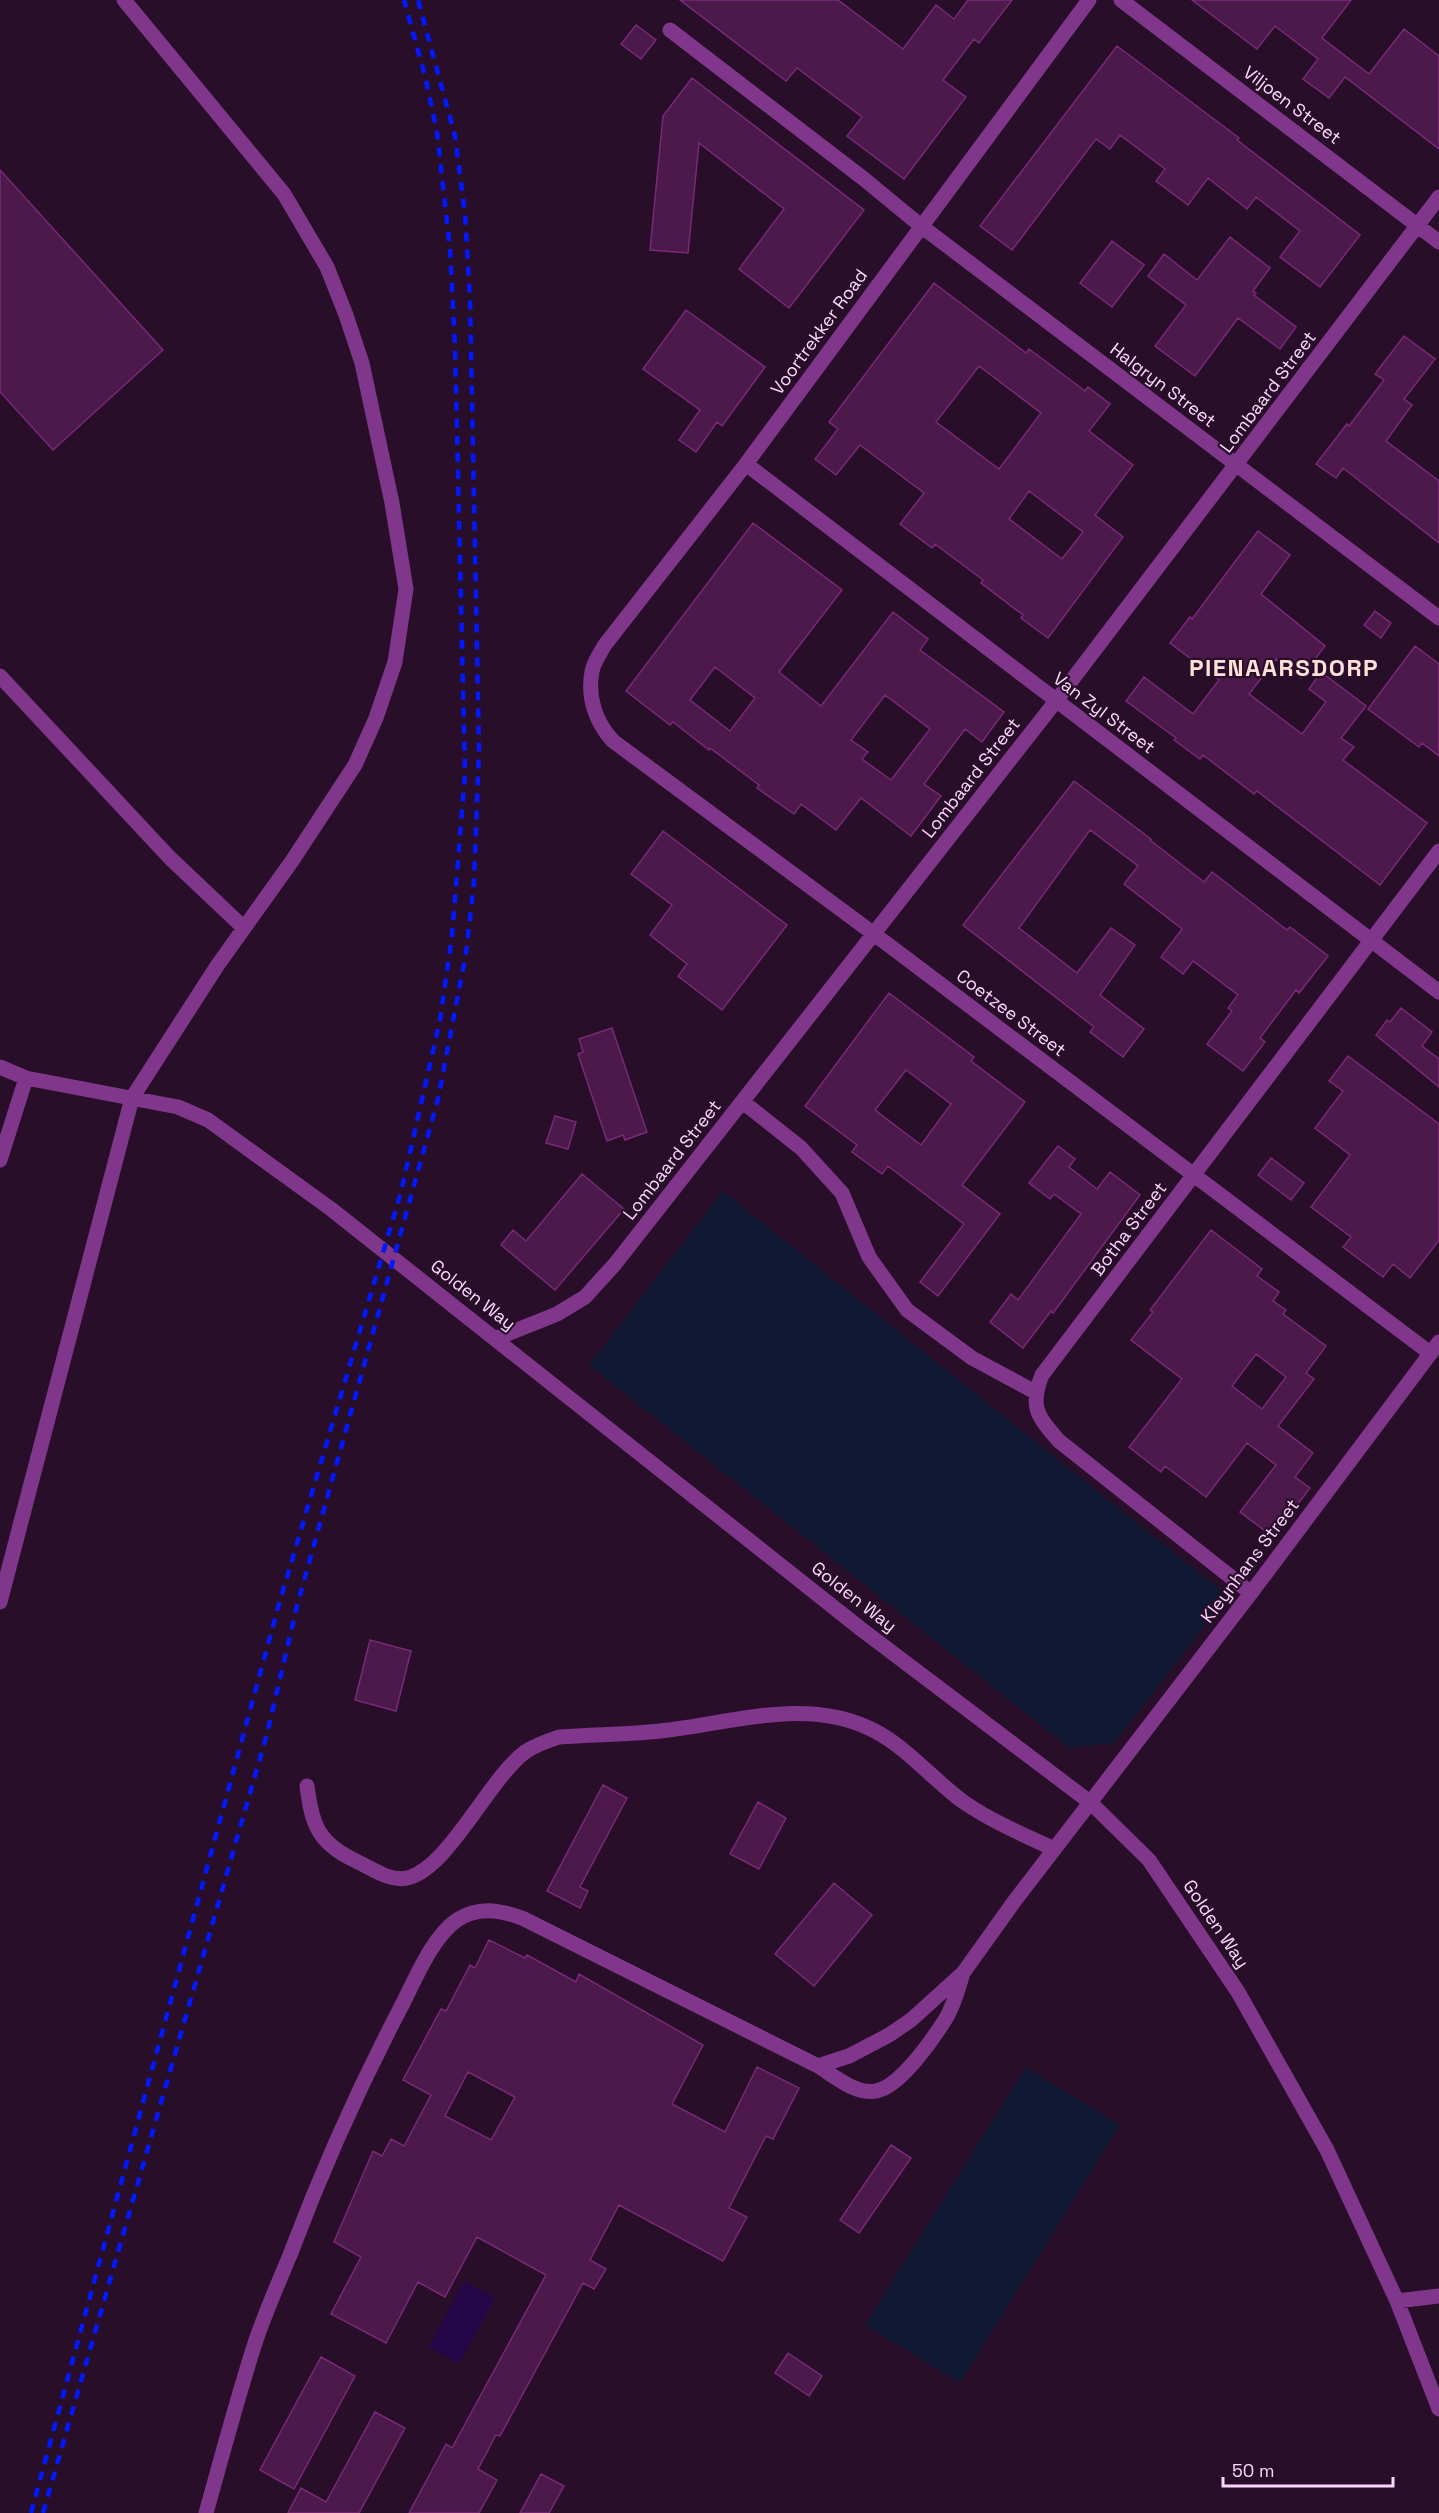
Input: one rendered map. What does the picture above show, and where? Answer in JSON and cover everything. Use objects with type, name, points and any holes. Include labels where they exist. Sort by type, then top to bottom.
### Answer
[{"type":"street","points":[[0,1602],[132,1098],[355,765],[376,718],[395,662],[405,590],[392,503],[362,363],[327,267],[284,194],[124,0]]},
{"type":"street","name":"Voortrekker Road","points":[[591,690],[592,670],[604,646],[746,464],[1089,0]]},
{"type":"street","name":"Viljoen Street","points":[[1121,0],[1439,242]]},
{"type":"street","name":"Halgryn Street","points":[[670,30],[864,179],[921,226],[1439,618]]},
{"type":"street","name":"Lombaard Street","points":[[496,1338],[557,1314],[585,1297],[615,1264],[1056,701],[1439,197]]},
{"type":"street","name":"Van Zyl Street","points":[[746,464],[1439,992]]},
{"type":"street","points":[[0,676],[171,858],[244,928]]},
{"type":"street","name":"Coetzee Street","points":[[591,690],[595,713],[602,729],[613,741],[1195,1176],[1435,1348]]},
{"type":"street","name":"Botha Street","points":[[1035,1392],[1042,1375],[1439,851]]},
{"type":"street","name":"Golden Way","points":[[0,1067],[26,1078],[178,1107],[208,1120],[417,1275],[861,1629],[1091,1803],[1149,1860],[1238,1992],[1327,2150],[1397,2301],[1439,2409]]},
{"type":"street","points":[[0,1160],[26,1078]]},
{"type":"street","points":[[742,1101],[801,1148],[842,1193],[869,1257],[907,1310],[972,1358],[1035,1392],[1035,1407],[1042,1422],[1059,1441],[1251,1593]]},
{"type":"street","name":"Kleynhans Street","points":[[963,1973],[1054,1849],[1251,1593],[1435,1348]]},
{"type":"street","points":[[307,1786],[310,1816],[315,1827],[330,1844],[350,1858],[393,1878],[407,1878],[422,1872],[440,1857],[506,1769],[526,1752],[542,1743],[559,1737],[665,1731],[768,1716],[827,1714],[845,1718],[875,1731],[965,1803],[994,1821],[1054,1849]]},
{"type":"street","points":[[206,2513],[256,2342],[305,2214],[374,2058],[428,1957],[444,1932],[458,1920],[473,1913],[487,1911],[503,1911],[522,1918],[818,2066],[844,2083],[875,2092],[890,2086],[905,2071],[945,2020],[963,1973]]},
{"type":"street","points":[[818,2066],[849,2056],[889,2035],[911,2020],[963,1973]]},
{"type":"street","points":[[1397,2301],[1439,2296]]},
{"type":"shaded area","points":[[723,1191],[1228,1596],[1114,1743],[1069,1748],[589,1365]]},
{"type":"shaded area","points":[[1026,2067],[1120,2125],[960,2383],[865,2325]]},
{"type":"shaded area","points":[[464,2281],[495,2298],[459,2364],[429,2347]]},
{"type":"building","points":[[680,0],[838,0],[903,49],[936,5],[954,19],[968,0],[1012,0],[979,43],[974,39],[943,80],[966,97],[904,179],[847,136],[862,117],[797,68],[786,81]]},
{"type":"building","points":[[1192,0],[1351,0],[1322,38],[1369,74],[1404,29],[1439,56],[1439,149],[1345,77],[1329,98],[1303,79],[1318,59],[1275,26],[1257,49]]},
{"type":"building","points":[[636,25],[656,40],[641,59],[621,44]]},
{"type":"building","points":[[1117,46],[1239,138],[1237,140],[1360,235],[1320,287],[1280,257],[1300,231],[1256,197],[1247,209],[1208,178],[1188,205],[1156,181],[1165,169],[1120,135],[1110,149],[1096,139],[1012,250],[980,226]]},
{"type":"building","points":[[692,78],[864,210],[789,308],[739,269],[784,209],[699,143],[688,253],[650,250],[663,116]]},
{"type":"building","points":[[0,170],[163,350],[53,450],[0,392]]},
{"type":"building","points":[[1230,237],[1270,268],[1253,291],[1256,293],[1254,295],[1296,327],[1280,349],[1238,318],[1195,376],[1155,346],[1186,305],[1148,276],[1164,254],[1197,280]]},
{"type":"building","points":[[1112,241],[1144,265],[1112,307],[1080,283]]},
{"type":"building","points":[[934,283],[1026,353],[1029,349],[1085,391],[1088,387],[1110,404],[1089,431],[1133,465],[1095,515],[1123,537],[1048,638],[1021,618],[1023,615],[981,583],[983,580],[935,544],[932,548],[900,524],[924,493],[860,445],[836,475],[815,459],[838,429],[829,422]],"holes":[[[979,366],[1041,413],[999,469],[936,422]],[[1029,491],[1083,532],[1062,559],[1009,519]]]},
{"type":"building","points":[[686,310],[765,367],[722,426],[717,422],[696,452],[679,440],[700,410],[643,369]]},
{"type":"building","points":[[1404,336],[1435,359],[1404,399],[1412,405],[1386,441],[1439,481],[1439,543],[1343,468],[1336,478],[1316,464],[1384,380],[1375,374]]},
{"type":"building","points":[[753,523],[842,590],[779,672],[821,706],[893,612],[928,639],[920,650],[1004,712],[982,742],[965,729],[924,784],[941,796],[911,836],[861,798],[836,830],[801,804],[794,814],[757,788],[759,785],[710,748],[709,750],[673,722],[670,725],[626,691]],"holes":[[[715,667],[755,698],[730,731],[690,700]],[[885,695],[930,729],[891,780],[862,759],[868,752],[851,740]]]},
{"type":"building","points":[[1258,531],[1290,555],[1261,594],[1325,646],[1301,678],[1276,659],[1249,694],[1302,734],[1326,702],[1309,689],[1321,672],[1366,706],[1341,738],[1354,747],[1343,760],[1427,823],[1380,885],[1257,791],[1254,794],[1203,755],[1200,759],[1126,701],[1144,677],[1193,714],[1219,680],[1170,643],[1190,617],[1192,619]]},
{"type":"building","points":[[1375,611],[1391,623],[1381,638],[1364,625]]},
{"type":"building","points":[[1415,646],[1439,664],[1439,756],[1422,743],[1419,747],[1368,709]]},
{"type":"building","points":[[1074,781],[1204,882],[1212,872],[1287,930],[1290,927],[1328,956],[1299,993],[1296,990],[1260,1038],[1265,1042],[1243,1071],[1207,1044],[1232,1011],[1228,1008],[1238,995],[1193,961],[1183,974],[1161,957],[1182,929],[1124,884],[1138,866],[1090,830],[1019,928],[1077,973],[1111,928],[1135,945],[1100,995],[1144,1029],[1123,1057],[1090,1032],[1094,1027],[963,925]]},
{"type":"building","points":[[663,831],[787,925],[722,1010],[678,976],[687,964],[650,935],[672,905],[631,874]]},
{"type":"building","points":[[889,993],[974,1057],[971,1061],[1025,1102],[962,1185],[1000,1214],[938,1296],[920,1282],[964,1224],[888,1166],[882,1174],[852,1152],[857,1145],[805,1106]],"holes":[[[906,1070],[951,1104],[921,1145],[875,1110]]]},
{"type":"building","points":[[1401,1008],[1432,1032],[1422,1046],[1439,1059],[1439,1087],[1376,1035],[1387,1020],[1390,1022]]},
{"type":"building","points":[[612,1028],[647,1132],[625,1140],[623,1135],[607,1141],[578,1054],[583,1052],[579,1039]]},
{"type":"building","points":[[1348,1056],[1439,1124],[1439,1240],[1410,1278],[1393,1264],[1383,1277],[1343,1247],[1351,1237],[1311,1207],[1350,1155],[1315,1128],[1343,1091],[1329,1081]]},
{"type":"building","points":[[555,1116],[576,1122],[568,1149],[546,1143]]},
{"type":"building","points":[[1058,1146],[1075,1159],[1069,1167],[1097,1189],[1110,1172],[1140,1195],[1053,1313],[1051,1311],[1023,1348],[990,1322],[1011,1294],[1018,1300],[1081,1214],[1054,1194],[1050,1199],[1029,1183]]},
{"type":"building","points":[[1271,1158],[1304,1183],[1291,1200],[1258,1175]]},
{"type":"building","points":[[582,1174],[624,1209],[555,1290],[501,1245],[513,1230],[526,1241]]},
{"type":"building","points":[[1211,1230],[1262,1269],[1257,1276],[1279,1292],[1273,1301],[1286,1310],[1283,1314],[1326,1346],[1306,1373],[1314,1379],[1278,1426],[1313,1453],[1295,1477],[1310,1488],[1273,1537],[1240,1512],[1276,1465],[1247,1443],[1206,1497],[1165,1466],[1161,1472],[1129,1447],[1182,1379],[1131,1340],[1153,1312],[1150,1310]],"holes":[[[1256,1354],[1286,1377],[1262,1409],[1232,1386]]]},
{"type":"building","points":[[370,1640],[411,1651],[396,1711],[355,1700]]},
{"type":"building","points":[[603,1785],[627,1798],[580,1887],[588,1891],[580,1908],[547,1891]]},
{"type":"building","points":[[758,1802],[786,1818],[759,1869],[730,1854]]},
{"type":"building","points":[[834,1883],[872,1915],[814,1986],[775,1954]]},
{"type":"building","points":[[489,1940],[525,1958],[527,1955],[576,1982],[579,1974],[703,2045],[672,2104],[725,2132],[757,2067],[799,2088],[773,2139],[766,2136],[729,2208],[747,2217],[723,2261],[619,2205],[590,2260],[606,2269],[594,2289],[583,2283],[500,2436],[496,2435],[478,2469],[497,2480],[479,2513],[409,2513],[446,2444],[452,2448],[546,2275],[477,2237],[445,2297],[418,2282],[386,2343],[331,2314],[361,2257],[334,2242],[373,2151],[382,2156],[391,2139],[404,2146],[431,2095],[403,2080],[441,2009],[446,2011],[470,1965],[475,1968]],"holes":[[[468,2072],[515,2097],[491,2140],[445,2116]]]},
{"type":"building","points":[[891,2145],[911,2158],[859,2233],[840,2220]]},
{"type":"building","points":[[788,2353],[822,2376],[809,2396],[775,2373]]},
{"type":"building","points":[[321,2357],[355,2376],[294,2489],[260,2470]]},
{"type":"building","points":[[375,2412],[405,2428],[359,2513],[288,2513],[301,2488],[326,2502]]},
{"type":"building","points":[[541,2474],[564,2486],[549,2513],[520,2513]]},
{"type":"railway","points":[[31,2513],[279,1604],[401,1192],[440,1020],[452,936],[465,773],[455,346],[450,249],[437,132],[425,76],[404,0]]},
{"type":"railway","points":[[43,2513],[267,1734],[297,1606],[438,1099],[466,953],[474,882],[479,748],[470,299],[465,214],[455,136],[418,0]]},
{"type":"district","name":"PIENAARSDORP","points":[[1284,668]]}]
